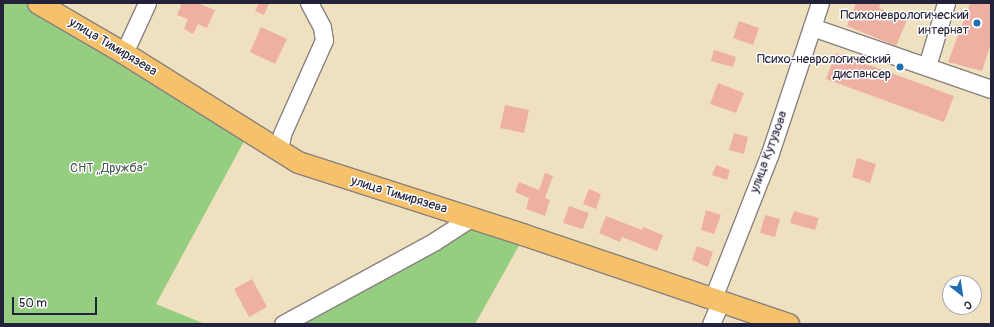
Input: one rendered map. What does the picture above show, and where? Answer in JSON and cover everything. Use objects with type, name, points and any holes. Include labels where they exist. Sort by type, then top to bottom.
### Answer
[{"type":"main road","name":"улица Тимирязева","points":[[38,3],[124,53],[298,162],[339,177],[472,217],[788,324]]},
{"type":"street","points":[[124,53],[147,3]]},
{"type":"street","points":[[279,150],[282,134],[324,40],[322,27],[309,3]]},
{"type":"street","name":"улица Кутузова","points":[[711,324],[717,300],[770,153],[820,3]]},
{"type":"street","points":[[927,66],[946,3]]},
{"type":"street","points":[[812,27],[991,89]]},
{"type":"street","points":[[283,324],[436,241],[472,217]]},
{"type":"green space","name":"СНТ „Дружба“","points":[[3,3],[38,3],[249,132],[156,304],[205,324],[3,324]]},
{"type":"green space","points":[[472,217],[525,235],[475,324],[283,324]]},
{"type":"building","points":[[182,3],[198,3],[215,10],[207,28],[198,24],[193,34],[184,29],[188,19],[177,15]]},
{"type":"building","points":[[259,3],[269,3],[264,15],[255,11]]},
{"type":"building","points":[[856,3],[881,3],[879,8],[907,20],[896,46],[847,26]]},
{"type":"building","name":"Психоневрологический интернат","points":[[970,3],[991,3],[991,43],[982,71],[948,62]]},
{"type":"building","points":[[739,21],[759,28],[753,45],[733,38]]},
{"type":"building","points":[[261,27],[287,39],[275,64],[250,52]]},
{"type":"building","points":[[714,50],[736,57],[733,67],[711,61]]},
{"type":"building","points":[[836,53],[954,96],[944,122],[826,79]]},
{"type":"building","points":[[718,83],[744,93],[736,113],[710,104]]},
{"type":"building","points":[[505,105],[529,110],[524,133],[500,128]]},
{"type":"building","points":[[734,133],[748,137],[744,154],[729,150]]},
{"type":"building","points":[[857,158],[876,164],[870,183],[852,177]]},
{"type":"building","points":[[716,165],[730,170],[727,180],[712,175]]},
{"type":"building","points":[[545,173],[553,176],[545,198],[550,200],[545,216],[526,209],[529,198],[515,192],[519,182],[539,190]]},
{"type":"building","points":[[589,189],[601,194],[596,209],[583,204]]},
{"type":"building","points":[[569,206],[589,213],[583,229],[563,223]]},
{"type":"building","points":[[706,210],[721,215],[714,234],[701,230]]},
{"type":"building","points":[[794,211],[819,218],[815,230],[790,223]]},
{"type":"building","points":[[765,215],[780,219],[775,237],[760,233]]},
{"type":"building","points":[[606,216],[642,230],[643,227],[663,235],[657,251],[622,237],[620,242],[599,233]]},
{"type":"building","points":[[697,246],[713,252],[708,267],[692,260]]},
{"type":"building","points":[[252,279],[267,307],[249,317],[234,289]]},
{"type":"place","name":"Психоневрологический интернат","points":[[977,23]]},
{"type":"place","name":"Психо-неврологический диспансер","points":[[900,67]]}]
